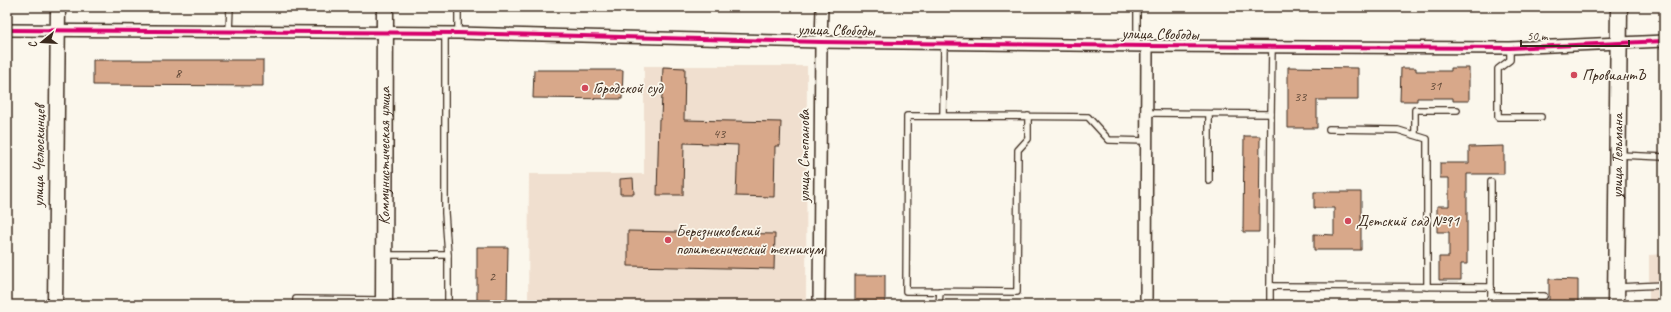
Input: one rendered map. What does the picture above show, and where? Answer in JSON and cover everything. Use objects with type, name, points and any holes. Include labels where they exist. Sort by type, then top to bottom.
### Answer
[{"type":"main road","name":"Коммунистическая улица","points":[[384,302],[386,7]]},
{"type":"main road","name":"улица Тельмана","points":[[1616,305],[1619,7]]},
{"type":"street","name":"улица Челюскинцев","points":[[55,305],[58,7]]},
{"type":"street","name":"улица Степанова","points":[[819,305],[822,7]]},
{"type":"street","name":"улица Свободы","points":[[7,30],[458,33],[821,42],[1272,47],[1510,48],[1664,41]]},
{"type":"street","points":[[1142,46],[1148,113],[1146,305]]},
{"type":"lane","points":[[229,32],[230,7]]},
{"type":"lane","points":[[458,7],[458,33]]},
{"type":"lane","points":[[1137,7],[1142,46]]},
{"type":"lane","points":[[445,33],[445,213],[448,256],[448,305]]},
{"type":"lane","points":[[943,116],[944,44]]},
{"type":"lane","points":[[1270,305],[1272,47]]},
{"type":"lane","points":[[1510,48],[1510,60],[1498,69],[1498,117],[1541,117]]},
{"type":"lane","points":[[1415,135],[1415,110],[1457,110]]},
{"type":"lane","points":[[1148,113],[1271,114]]},
{"type":"lane","points":[[1209,114],[1209,181]]},
{"type":"lane","points":[[1028,116],[1028,139],[1018,150],[1017,292],[906,291],[907,116],[1028,116],[1088,117],[1108,140],[1147,141]]},
{"type":"lane","points":[[1329,129],[1398,130],[1427,139],[1426,286]]},
{"type":"lane","points":[[1617,155],[1664,157]]},
{"type":"lane","points":[[1491,182],[1491,305]]},
{"type":"lane","points":[[385,255],[448,256]]},
{"type":"lane","points":[[1616,287],[1664,285]]},
{"type":"lane","points":[[1270,286],[1491,287]]},
{"type":"lane","points":[[939,305],[940,291]]},
{"type":"lane","points":[[1491,296],[1544,296]]},
{"type":"lane","points":[[296,305],[296,299],[384,302]]},
{"type":"shaded area","name":"Березниковский политехнический техникум","points":[[644,66],[807,66],[806,305],[528,305],[529,174],[644,174]]},
{"type":"shaded area","points":[[1664,254],[1664,305],[1649,305],[1649,255]]},
{"type":"building","points":[[93,60],[263,60],[263,86],[93,85]]},
{"type":"building","points":[[663,67],[685,68],[684,120],[781,122],[780,146],[775,146],[774,197],[736,196],[738,145],[684,143],[683,195],[657,195],[659,119],[661,119]]},
{"type":"building","points":[[1288,67],[1358,68],[1358,100],[1317,100],[1317,128],[1288,128]]},
{"type":"building","points":[[1401,68],[1416,68],[1416,71],[1451,71],[1451,68],[1469,68],[1469,101],[1453,101],[1453,98],[1417,98],[1417,101],[1400,101]]},
{"type":"building","points":[[534,70],[623,70],[622,99],[533,98]]},
{"type":"building","points":[[1244,136],[1260,136],[1259,232],[1243,232]]},
{"type":"building","points":[[1504,146],[1504,174],[1467,174],[1467,264],[1461,264],[1461,280],[1439,280],[1439,257],[1449,257],[1449,232],[1437,232],[1437,206],[1449,206],[1449,178],[1440,178],[1440,163],[1469,163],[1469,147]]},
{"type":"building","points":[[633,178],[634,194],[620,194],[620,179]]},
{"type":"building","name":"Детский сад №91","points":[[1314,192],[1361,192],[1361,250],[1314,250],[1314,234],[1334,235],[1334,208],[1314,208]]},
{"type":"building","points":[[628,231],[775,234],[774,269],[628,266]]},
{"type":"building","points":[[477,247],[508,247],[507,305],[477,305]]},
{"type":"building","points":[[855,275],[885,275],[885,305],[855,305]]},
{"type":"building","points":[[1549,279],[1578,280],[1578,305],[1549,305]]},
{"type":"cycle path","points":[[7,30],[458,33],[821,42],[1147,46],[1510,48],[1664,41]]},
{"type":"place","name":"ПровиантЪ","points":[[1574,75]]},
{"type":"place","name":"Городской суд","points":[[585,88]]},
{"type":"place","name":"Детский сад №91","points":[[1348,221]]},
{"type":"place","name":"Березниковский политехнический техникум","points":[[668,240]]}]
